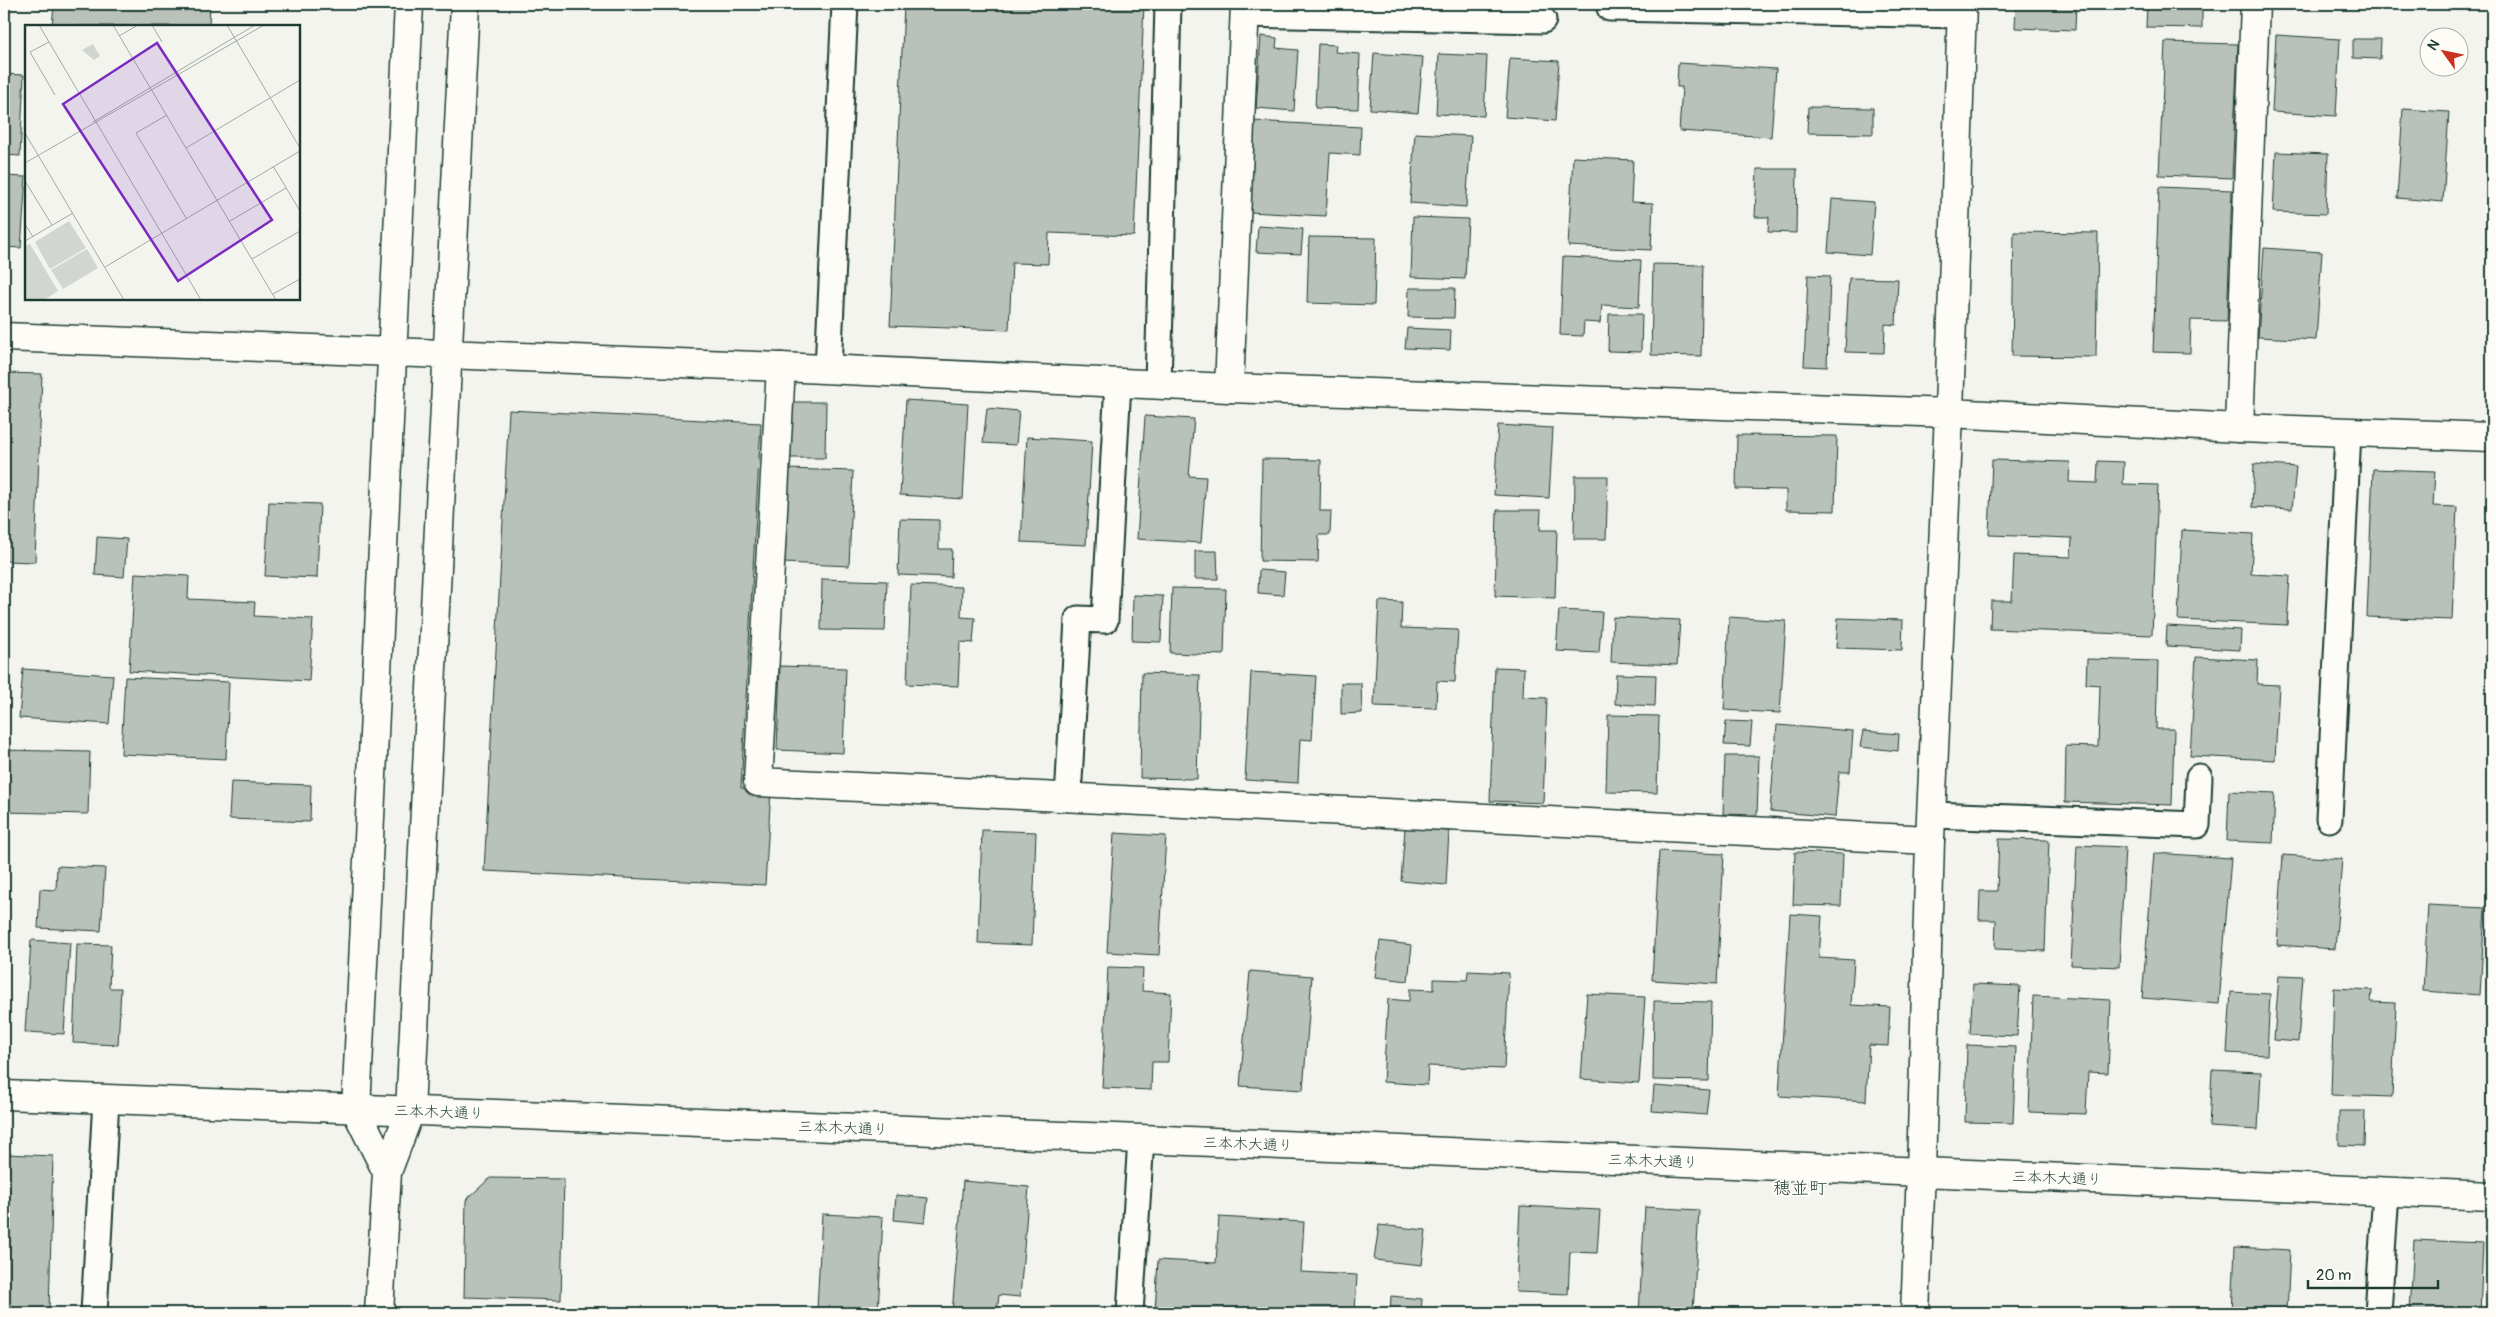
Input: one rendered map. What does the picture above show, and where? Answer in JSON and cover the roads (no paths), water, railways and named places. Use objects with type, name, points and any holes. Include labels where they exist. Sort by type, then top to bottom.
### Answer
[{"type":"street","points":[[387,1172],[356,1110],[409,4]]},
{"type":"street","points":[[379,1313],[387,1172],[410,1111],[465,4]]},
{"type":"street","points":[[2239,428],[2255,4]]},
{"type":"street","points":[[1229,388],[1245,9]]},
{"type":"street","points":[[1915,1313],[1931,828],[1949,413],[1962,10]]},
{"type":"street","points":[[4,337],[449,353],[1229,388],[1949,413],[2239,428],[2492,437]]},
{"type":"street","points":[[781,367],[758,782],[1068,798],[1931,828]]},
{"type":"street","name":"三本木大通り","points":[[4,1096],[1141,1139],[2492,1196]]},
{"type":"lane","points":[[828,369],[845,4]]},
{"type":"lane","points":[[1158,385],[1168,4]]},
{"type":"lane","points":[[1610,8],[1962,10]]},
{"type":"lane","points":[[1245,9],[1543,20]]},
{"type":"lane","points":[[1068,798],[1078,619],[1105,620],[1118,383]]},
{"type":"lane","points":[[2329,819],[2348,432]]},
{"type":"lane","points":[[1931,828],[2197,825],[2199,777]]},
{"type":"lane","points":[[94,1313],[106,1100]]},
{"type":"lane","points":[[1130,1313],[1141,1139]]},
{"type":"lane","points":[[2378,1313],[2386,1192]]},
{"type":"district","name":"穂並町","points":[[1800,1188]]}]
